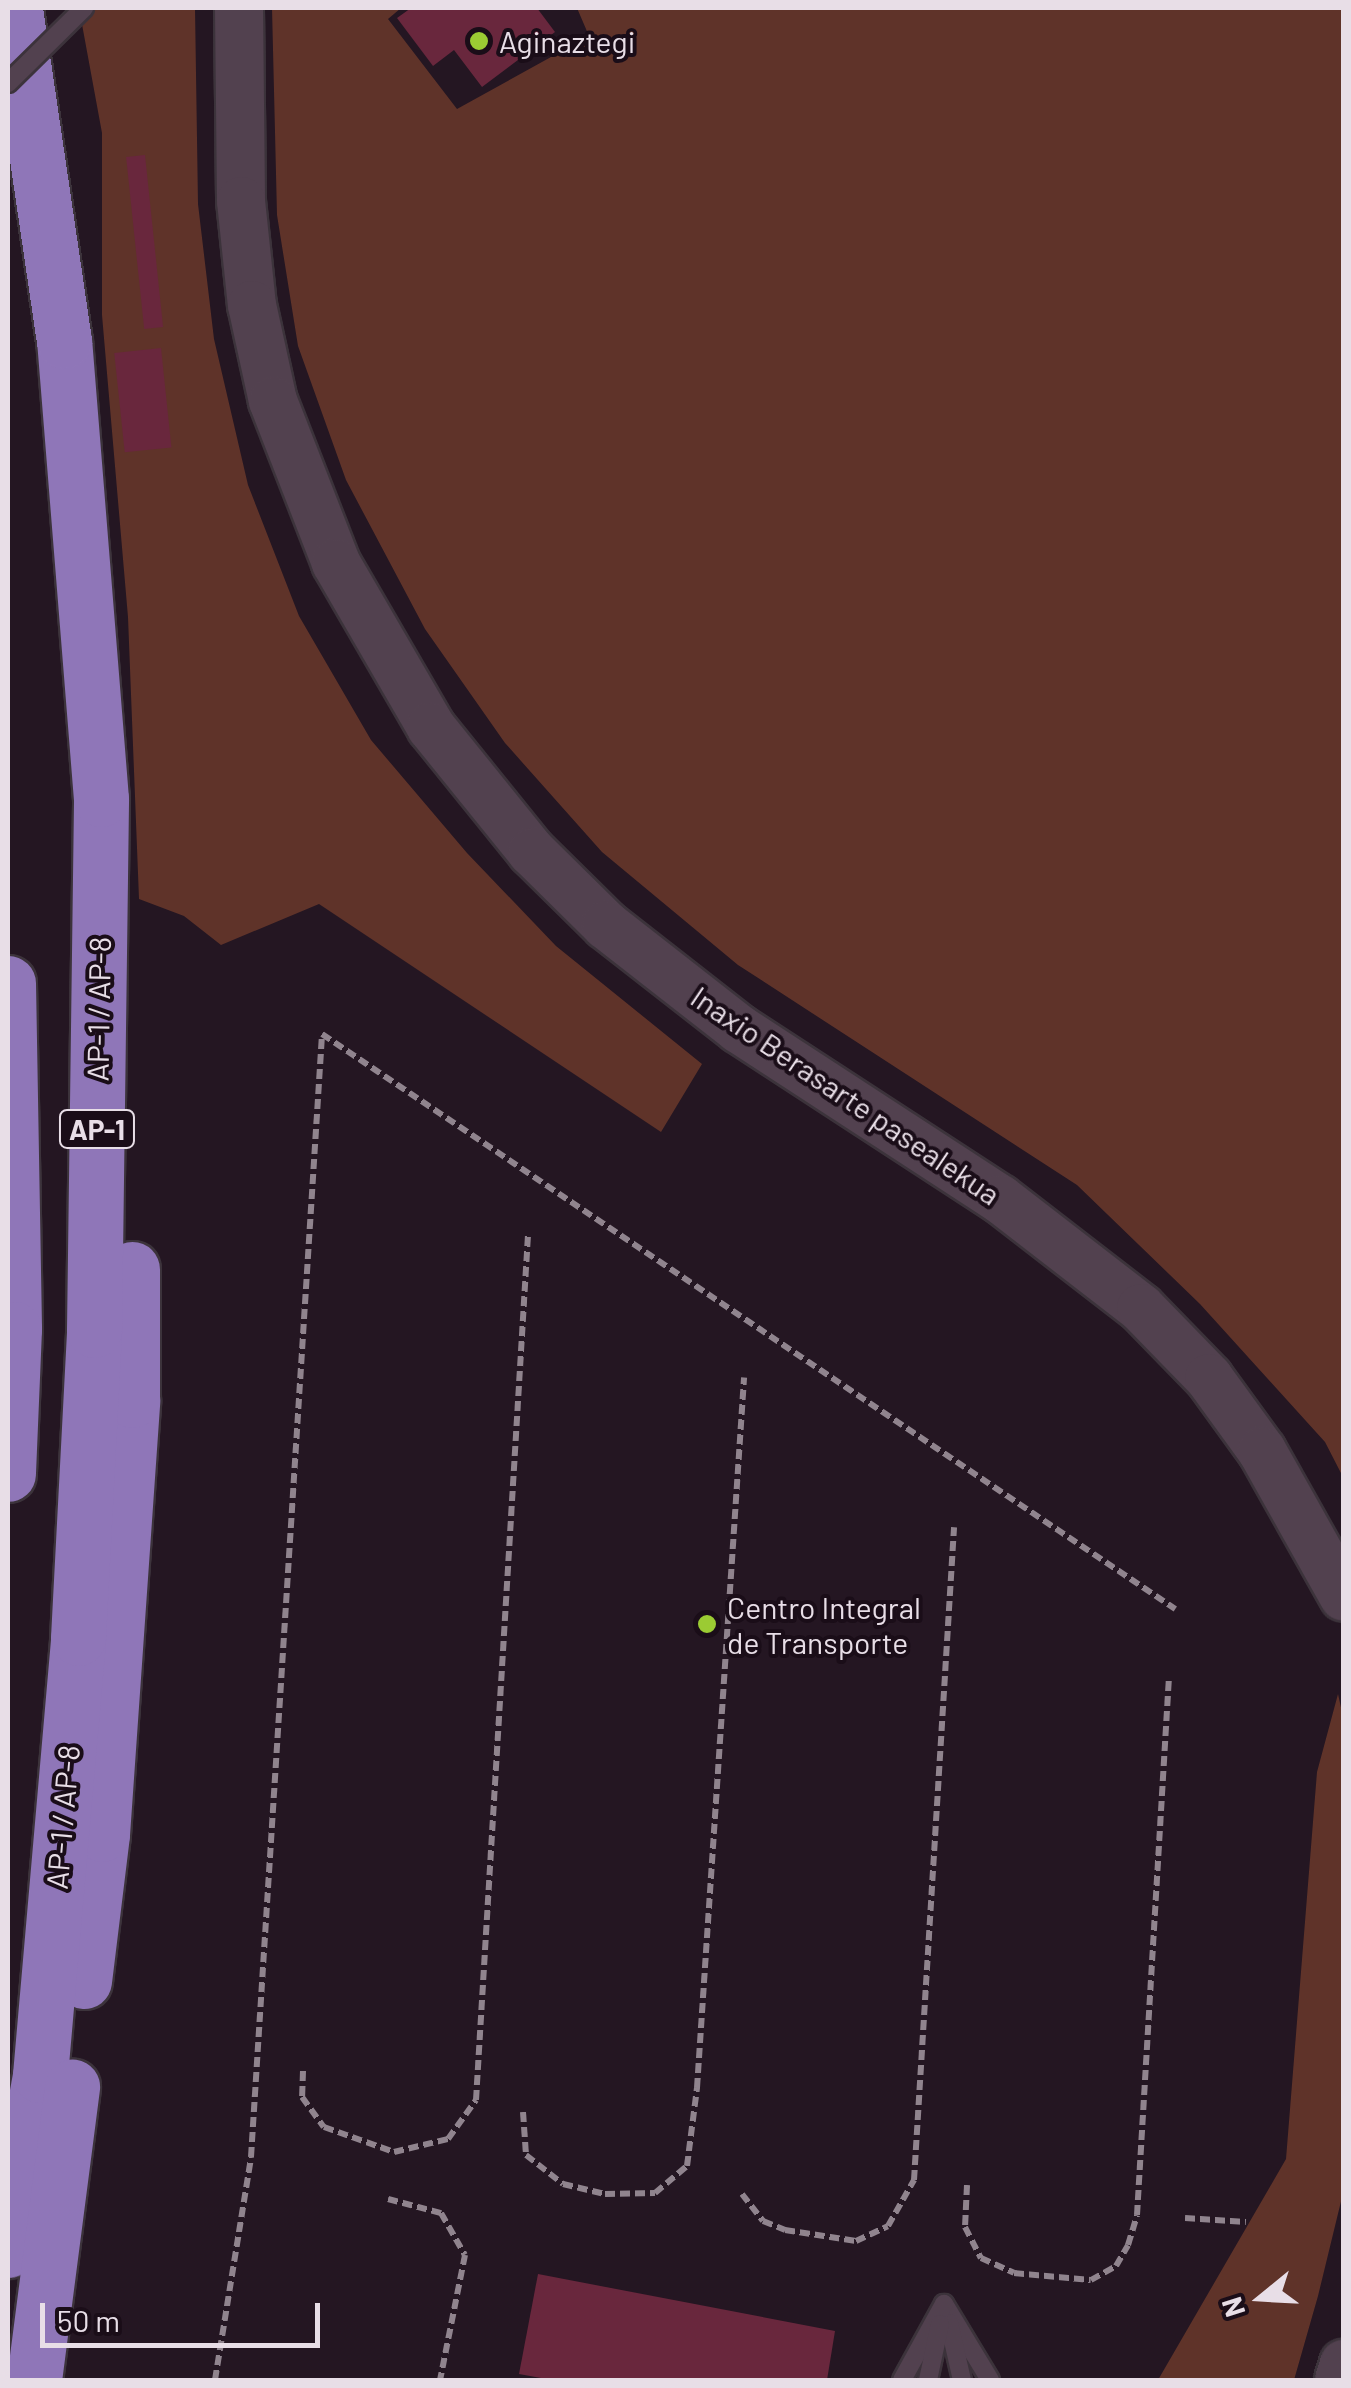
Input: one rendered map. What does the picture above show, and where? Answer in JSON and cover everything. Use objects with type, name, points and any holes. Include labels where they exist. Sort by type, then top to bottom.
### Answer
[{"type":"highway","name":"AP-1 / AP-8","points":[[8,2250],[40,2074],[78,1638],[94,1330],[100,799],[68,381],[14,8]]},
{"type":"highway","points":[[8,982],[14,1329],[8,1474]]},
{"type":"highway","points":[[34,2380],[102,1834],[132,1400],[132,1192],[98,1041]]},
{"type":"main road","name":"Inaxio Berasarte pasealekua","points":[[239,8],[241,201],[252,305],[272,400],[336,563],[431,727],[532,852],[606,925],[738,1030],[1000,1199],[1140,1308],[1209,1378],[1262,1451],[1344,1597]]},
{"type":"main road","points":[[1338,2380],[1344,2364]]},
{"type":"lane","points":[[8,83],[84,8]]},
{"type":"lane","points":[[902,2380],[944,2304]]},
{"type":"lane","points":[[928,2380],[944,2304]]},
{"type":"lane","points":[[944,2304],[962,2380]]},
{"type":"lane","points":[[944,2304],[990,2380]]},
{"type":"path","points":[[215,2380],[251,2157],[322,1034],[1175,1609]]},
{"type":"path","points":[[302,2071],[302,2097],[324,2126],[394,2152],[448,2139],[476,2100],[528,1236]]},
{"type":"path","points":[[523,2112],[526,2154],[564,2184],[606,2194],[655,2192],[687,2166],[698,2088],[744,1378]]},
{"type":"path","points":[[742,2194],[774,2226],[856,2242],[888,2226],[914,2180],[954,1527]]},
{"type":"path","points":[[967,2185],[966,2227],[981,2258],[1014,2273],[1090,2280],[1116,2266],[1128,2245],[1137,2215],[1169,1677]]},
{"type":"path","points":[[388,2198],[442,2213],[465,2255],[440,2380]]},
{"type":"path","points":[[1185,2218],[1246,2222]]},
{"type":"shaded area","points":[[79,8],[195,8],[198,204],[214,339],[248,485],[299,616],[371,740],[467,853],[556,946],[702,1064],[661,1132],[319,904],[221,945],[184,916],[139,899],[128,617],[102,315],[102,133]]},
{"type":"shaded area","points":[[272,8],[401,8],[388,19],[457,109],[589,36],[577,8],[1343,8],[1343,1477],[1325,1442],[1200,1304],[1077,1185],[738,965],[602,852],[505,743],[425,629],[346,480],[298,346],[277,215]]},
{"type":"shaded area","points":[[1338,1694],[1344,1721],[1344,2189],[1318,2296],[1294,2380],[1158,2380],[1286,2159],[1317,1772]]},
{"type":"building","name":"Aginaztegi","points":[[411,8],[537,8],[555,32],[482,87],[454,50],[433,66],[397,18]]},
{"type":"building","points":[[145,155],[163,327],[144,329],[126,157]]},
{"type":"building","points":[[161,348],[171,447],[125,452],[114,353]]},
{"type":"building","points":[[538,2274],[835,2331],[827,2380],[552,2380],[519,2374]]},
{"type":"place","name":"Aginaztegi","points":[[479,41]]},
{"type":"place","name":"Centro Integral de Transporte","points":[[707,1624]]}]
